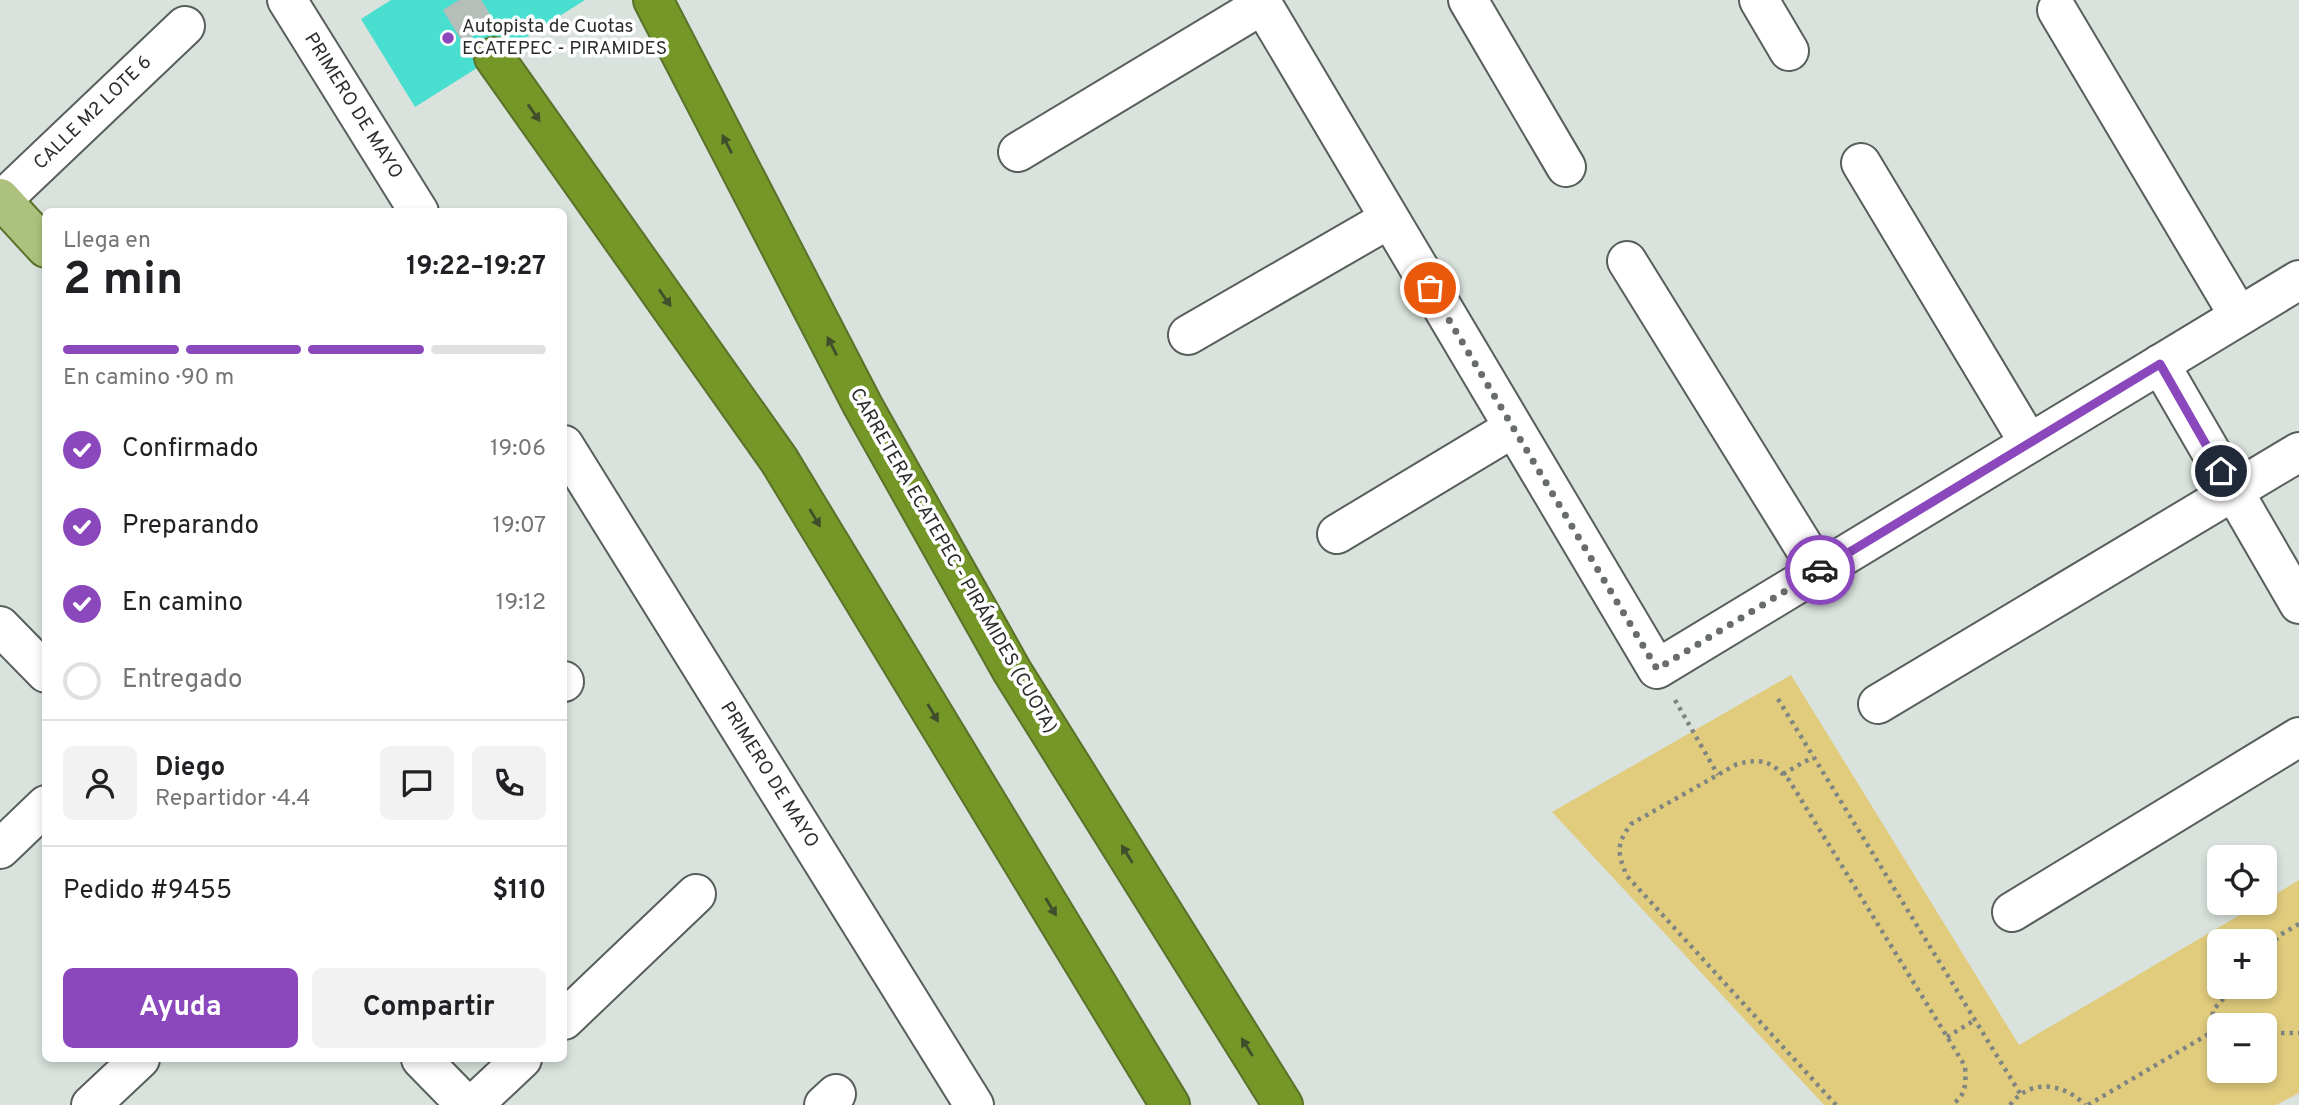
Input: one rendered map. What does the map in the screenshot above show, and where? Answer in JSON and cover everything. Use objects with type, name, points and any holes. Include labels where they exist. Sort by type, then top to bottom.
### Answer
[{"type":"highway","name":"CARRETERA ECATEPEC - PIRÁMIDES (CUOTA)","points":[[653,0],[863,406],[1012,671],[1283,1105]]},
{"type":"highway","points":[[494,57],[779,460],[1170,1105]]},
{"type":"main road","points":[[1,199],[42,244]]},
{"type":"street","name":"PRIMERO DE MAYO","points":[[287,0],[417,208]]},
{"type":"street","points":[[1468,0],[1566,167]]},
{"type":"street","points":[[1759,0],[1789,51]]},
{"type":"street","points":[[1018,152],[1261,2],[1657,669],[2299,280]]},
{"type":"street","points":[[2057,10],[2239,316]]},
{"type":"street","name":"CALLE M2 LOTE 6","points":[[1,199],[185,26]]},
{"type":"street","points":[[1861,163],[2029,443]]},
{"type":"street","points":[[1188,335],[1389,219]]},
{"type":"street","points":[[1627,261],[1819,571]]},
{"type":"street","points":[[2160,364],[2299,604]]},
{"type":"street","points":[[1337,534],[1513,428]]},
{"type":"street","name":"PRIMERO DE MAYO","points":[[567,450],[974,1105]]},
{"type":"street","points":[[1878,704],[2299,452]]},
{"type":"street","points":[[0,626],[42,669]]},
{"type":"street","points":[[2012,912],[2299,737]]},
{"type":"street","points":[[0,849],[42,809]]},
{"type":"street","points":[[567,1017],[696,894]]},
{"type":"street","points":[[91,1105],[137,1062]]},
{"type":"street","points":[[424,1062],[459,1102],[518,1062]]},
{"type":"path","points":[[1657,669],[1718,775]]},
{"type":"path","points":[[1778,699],[2021,1095]]},
{"type":"path","points":[[1783,774],[1813,757]]},
{"type":"path","points":[[1836,1105],[1627,876],[1619,857],[1621,837],[1631,824],[1737,764],[1756,759],[1773,765],[1789,780],[1965,1066],[1966,1088],[1958,1101],[1951,1105]]},
{"type":"path","points":[[2277,938],[2299,924]]},
{"type":"path","points":[[2213,1013],[2223,999]]},
{"type":"path","points":[[1947,1037],[1975,1020]]},
{"type":"path","points":[[2277,1033],[2299,1033]]},
{"type":"path","points":[[2010,1105],[2028,1090],[2044,1086],[2060,1087],[2087,1105],[2207,1035]]},
{"type":"shaded area","points":[[1791,675],[2019,1045],[2207,934],[2207,999],[2277,999],[2277,929],[2216,929],[2240,915],[2277,915],[2277,894],[2299,880],[2299,1093],[2276,1105],[1824,1105],[1552,812]]},
{"type":"building","name":"Autopista de Cuotas ECATEPEC - PIRAMIDES","points":[[391,0],[585,0],[415,107],[361,19]]},
{"type":"tunnel","points":[[459,0],[494,57]]},
{"type":"way so far","points":[[1430,288],[1657,669],[1820,570]]},
{"type":"place","name":"Autopista de Cuotas ECATEPEC - PIRAMIDES","points":[[448,38]]},
{"type":"route","points":[[1820,570],[2160,364],[2221,471]]}]
